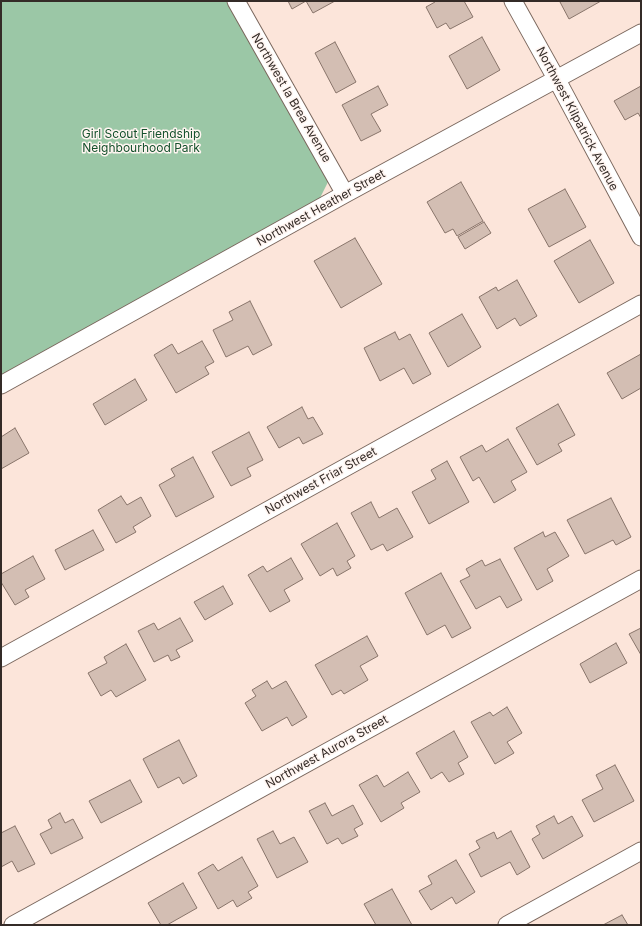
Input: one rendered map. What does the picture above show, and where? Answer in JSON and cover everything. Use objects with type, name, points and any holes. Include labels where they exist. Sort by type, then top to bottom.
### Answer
[{"type":"street","name":"Northwest la Brea Avenue","points":[[236,1],[345,194]]},
{"type":"street","name":"Northwest Kilpatrick Avenue","points":[[513,1],[641,237]]},
{"type":"street","name":"Northwest Heather Street","points":[[1,385],[345,194],[641,33]]},
{"type":"street","name":"Northwest Friar Street","points":[[1,658],[641,304]]},
{"type":"street","name":"Northwest Aurora Street","points":[[13,925],[641,579]]},
{"type":"street","points":[[508,925],[641,852]]},
{"type":"green space","name":"Girl Scout Friendship Neighbourhood Park","points":[[1,1],[228,1],[323,168],[328,182],[320,198],[281,224],[1,378]]},
{"type":"building","points":[[288,1],[306,1],[292,9]]},
{"type":"building","points":[[306,1],[335,1],[313,13]]},
{"type":"building","points":[[434,1],[464,1],[473,17],[450,29],[446,23],[437,28],[426,7],[435,2]]},
{"type":"building","points":[[601,1],[569,19],[560,2]]},
{"type":"building","points":[[482,37],[500,70],[467,89],[449,56]]},
{"type":"building","points":[[335,42],[356,82],[336,93],[315,53]]},
{"type":"building","points":[[378,86],[388,105],[371,114],[381,131],[361,141],[342,105]]},
{"type":"building","points":[[641,86],[641,118],[638,113],[625,120],[614,101]]},
{"type":"building","points":[[461,182],[483,221],[457,236],[453,229],[445,233],[427,202]]},
{"type":"building","points":[[565,189],[586,227],[549,247],[528,209]]},
{"type":"building","points":[[484,222],[491,233],[465,249],[458,237]]},
{"type":"building","points":[[355,238],[382,284],[341,308],[314,261]]},
{"type":"building","points":[[590,240],[614,283],[579,303],[554,261]]},
{"type":"building","points":[[517,280],[537,316],[520,326],[515,318],[497,329],[479,297],[496,287],[498,291]]},
{"type":"building","points":[[250,301],[272,345],[253,355],[248,346],[226,357],[213,330],[233,320],[229,312]]},
{"type":"building","points":[[462,314],[481,347],[448,367],[429,333]]},
{"type":"building","points":[[395,332],[399,340],[410,334],[431,374],[413,384],[404,368],[380,381],[364,348]]},
{"type":"building","points":[[202,341],[214,362],[205,367],[209,374],[176,393],[154,355],[172,344],[178,354]]},
{"type":"building","points":[[641,354],[641,388],[622,399],[607,373]]},
{"type":"building","points":[[135,379],[147,400],[105,425],[93,404]]},
{"type":"building","points":[[558,404],[575,435],[558,444],[562,451],[537,465],[516,428]]},
{"type":"building","points":[[302,407],[308,419],[313,417],[323,434],[303,444],[299,437],[279,448],[267,427]]},
{"type":"building","points":[[15,428],[29,453],[1,469],[1,437]]},
{"type":"building","points":[[249,432],[263,460],[247,468],[251,476],[231,486],[212,452]]},
{"type":"building","points":[[508,439],[527,472],[511,481],[516,490],[494,503],[479,477],[473,481],[460,457],[482,445],[486,452]]},
{"type":"building","points":[[193,457],[214,497],[176,517],[159,485],[175,476],[171,469]]},
{"type":"building","points":[[447,461],[469,502],[429,524],[412,492],[436,479],[431,470]]},
{"type":"building","points":[[121,496],[127,505],[141,497],[151,516],[133,527],[136,532],[116,543],[98,510]]},
{"type":"building","points":[[611,498],[631,537],[616,545],[613,540],[585,554],[567,520]]},
{"type":"building","points":[[371,502],[379,518],[397,508],[413,537],[387,551],[383,544],[371,550],[351,513]]},
{"type":"building","points":[[337,523],[355,556],[347,561],[351,568],[337,576],[333,568],[320,576],[301,544]]},
{"type":"building","points":[[93,530],[104,550],[65,570],[55,550]]},
{"type":"building","points":[[543,532],[545,537],[555,532],[569,556],[547,569],[553,581],[537,590],[514,548]]},
{"type":"building","points":[[33,556],[45,579],[25,590],[29,597],[15,605],[1,582],[1,574]]},
{"type":"building","points":[[291,558],[303,579],[284,590],[290,601],[270,612],[248,575],[263,566],[267,572]]},
{"type":"building","points":[[500,559],[522,600],[507,608],[500,596],[476,609],[460,581],[470,576],[466,569],[482,560],[485,566]]},
{"type":"building","points":[[441,573],[471,628],[452,638],[445,625],[427,635],[405,593]]},
{"type":"building","points":[[223,586],[233,604],[205,620],[194,602]]},
{"type":"building","points":[[180,618],[193,641],[176,650],[180,657],[171,661],[168,655],[154,662],[138,631],[154,623],[158,630]]},
{"type":"building","points":[[641,628],[641,655],[629,634]]},
{"type":"building","points":[[367,636],[378,656],[360,666],[368,680],[344,694],[341,690],[332,695],[315,665]]},
{"type":"building","points":[[616,643],[627,663],[590,683],[580,664]]},
{"type":"building","points":[[126,644],[146,680],[116,697],[111,690],[101,696],[88,673],[107,663],[104,657]]},
{"type":"building","points":[[267,681],[272,689],[286,681],[307,717],[292,726],[287,717],[262,731],[245,703],[256,696],[252,690]]},
{"type":"building","points":[[507,707],[522,733],[507,742],[514,753],[495,764],[471,722],[490,712],[493,716]]},
{"type":"building","points":[[454,731],[468,757],[458,763],[464,774],[449,782],[442,772],[431,779],[416,753]]},
{"type":"building","points":[[179,740],[197,776],[183,784],[179,777],[158,788],[143,759]]},
{"type":"building","points":[[615,765],[634,801],[594,822],[582,800],[603,789],[596,775]]},
{"type":"building","points":[[408,772],[420,792],[401,803],[404,808],[381,822],[359,785],[377,775],[384,787]]},
{"type":"building","points":[[130,780],[142,802],[101,823],[89,801]]},
{"type":"building","points":[[325,803],[332,816],[353,805],[363,824],[354,829],[358,836],[342,844],[338,838],[327,844],[309,811]]},
{"type":"building","points":[[60,813],[65,823],[73,819],[83,838],[51,854],[40,834],[52,828],[48,820]]},
{"type":"building","points":[[554,816],[558,824],[572,816],[583,836],[543,859],[532,839],[540,834],[536,826]]},
{"type":"building","points":[[15,826],[35,864],[18,872],[12,861],[1,867],[1,833]]},
{"type":"building","points":[[273,831],[280,844],[294,837],[308,862],[277,878],[257,839]]},
{"type":"building","points":[[511,831],[530,867],[517,875],[510,862],[481,877],[469,854],[480,848],[476,841],[494,832],[497,839]]},
{"type":"building","points":[[242,857],[258,886],[248,892],[252,898],[237,907],[233,900],[218,909],[198,873],[213,864],[218,871]]},
{"type":"building","points":[[456,860],[475,892],[456,904],[452,897],[431,910],[419,891],[432,884],[428,876]]},
{"type":"building","points":[[183,883],[197,908],[167,925],[161,925],[148,903]]},
{"type":"building","points":[[392,889],[412,925],[376,925],[364,904]]},
{"type":"building","points":[[622,915],[628,925],[603,925]]}]
